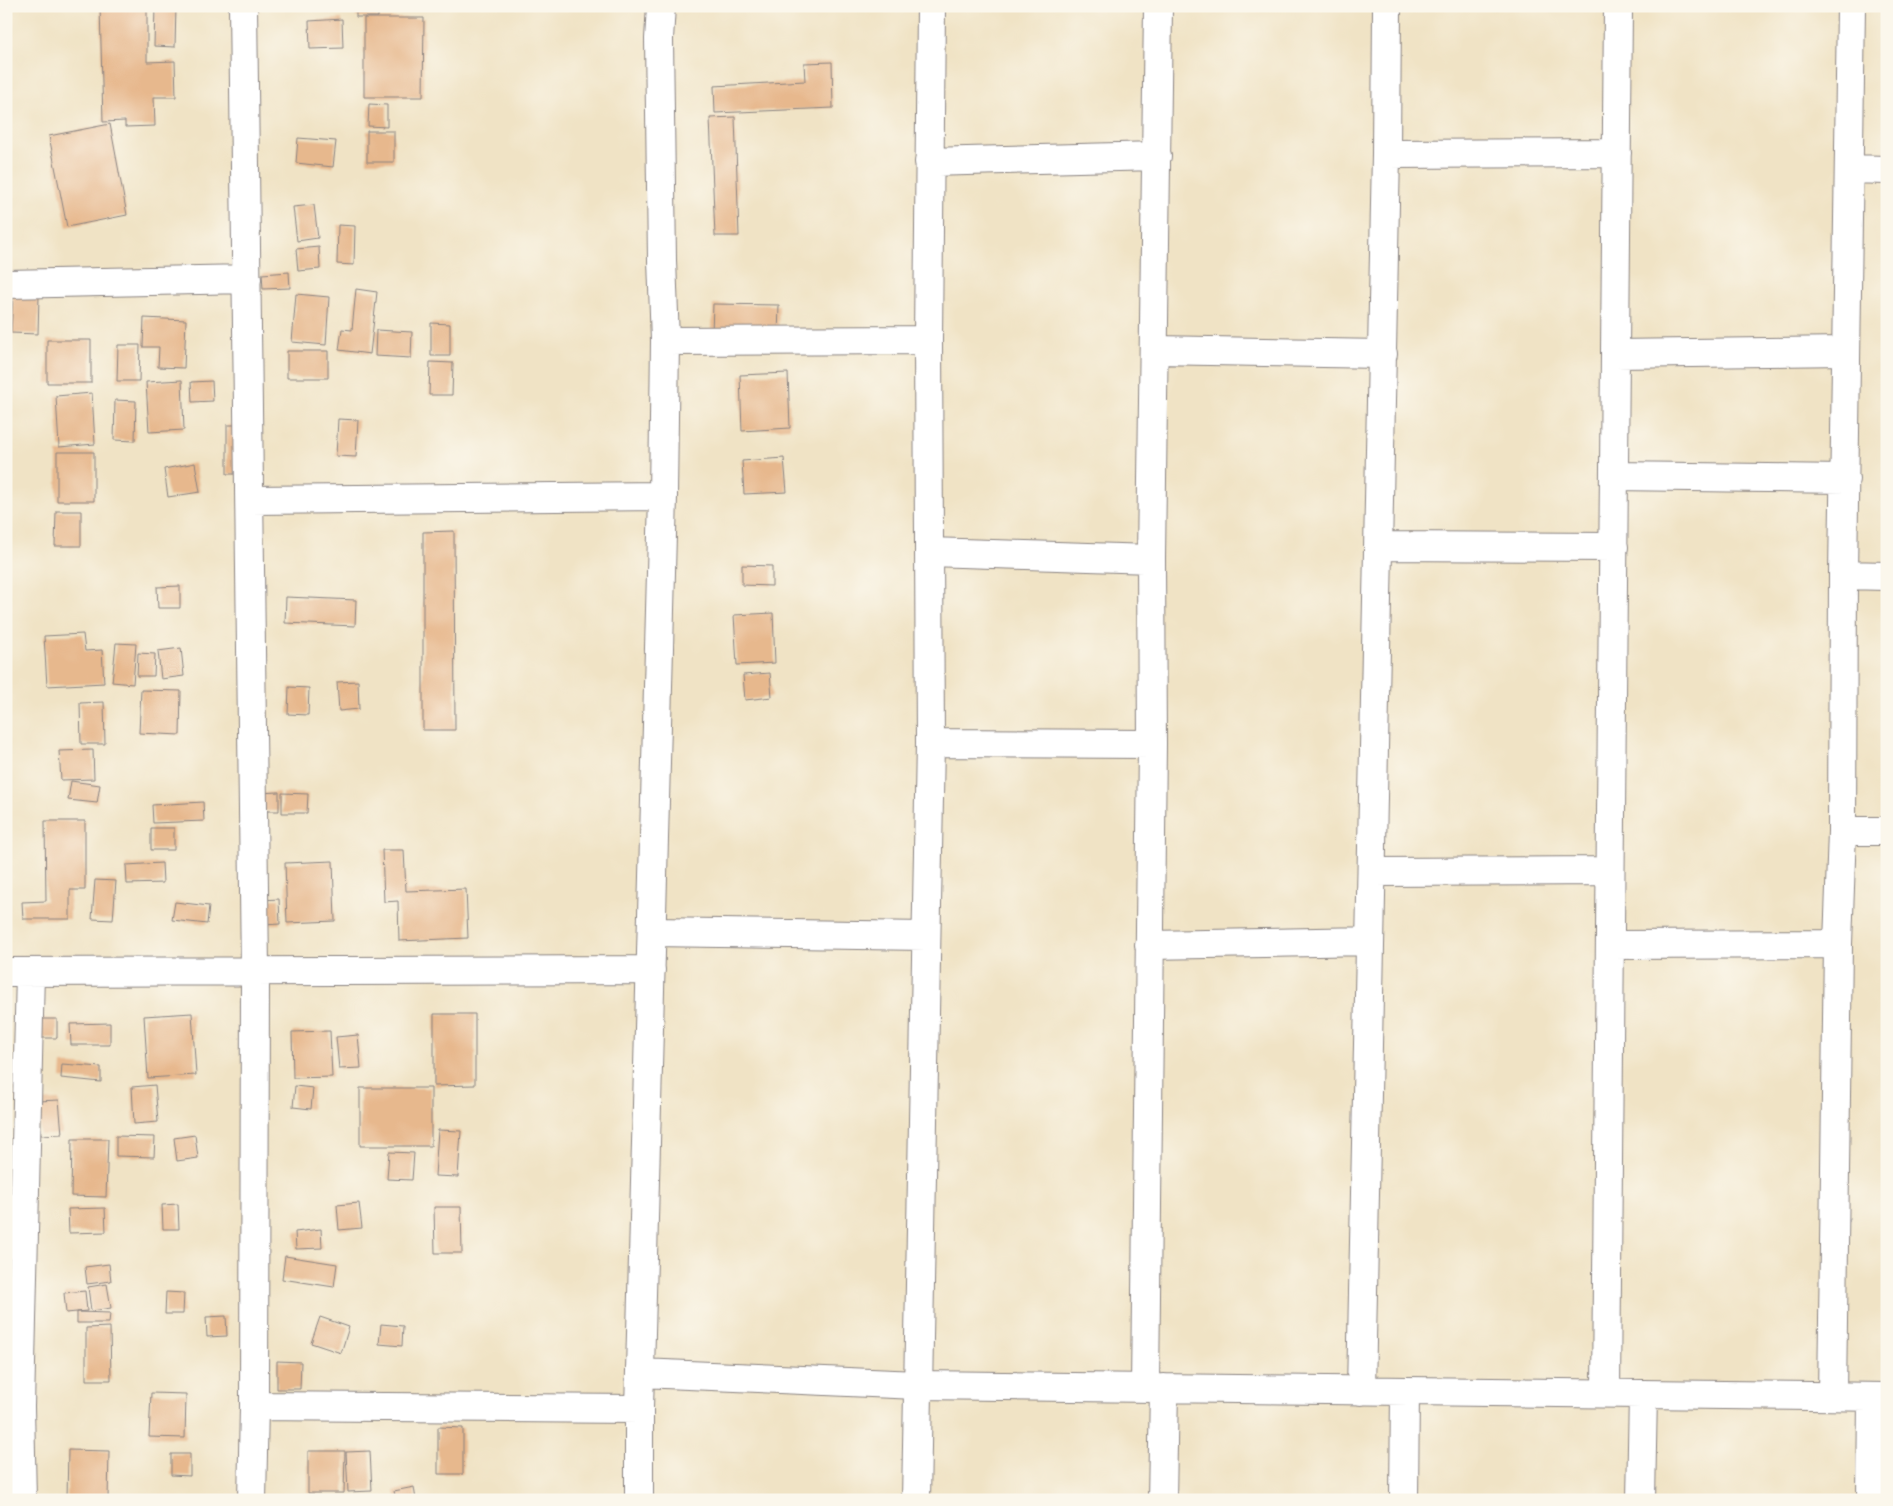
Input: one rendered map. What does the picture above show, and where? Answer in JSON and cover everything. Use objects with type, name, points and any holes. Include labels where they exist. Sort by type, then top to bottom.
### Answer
[{"type":"street","points":[[243,6],[254,970],[254,1406],[252,1500]]},
{"type":"street","points":[[638,1500],[663,496],[665,341],[659,49],[661,6]]},
{"type":"street","points":[[916,1500],[930,743],[928,340],[931,6]]},
{"type":"street","points":[[1158,6],[1151,559],[1152,744],[1149,945],[1155,1388],[1162,1500]]},
{"type":"street","points":[[1362,1391],[1383,354],[1387,6]]},
{"type":"street","points":[[1606,1393],[1618,6]]},
{"type":"street","points":[[1832,1396],[1838,944],[1842,831],[1844,479],[1851,6]]},
{"type":"street","points":[[1386,154],[1617,153]]},
{"type":"street","points":[[929,162],[1157,156]]},
{"type":"street","points":[[1848,169],[1887,170]]},
{"type":"street","points":[[6,284],[247,279]]},
{"type":"street","points":[[665,341],[928,340]]},
{"type":"street","points":[[1155,350],[1383,354]]},
{"type":"street","points":[[1615,354],[1846,350]]},
{"type":"street","points":[[1614,476],[1844,479]]},
{"type":"street","points":[[250,500],[663,496]]},
{"type":"street","points":[[1379,546],[1614,547]]},
{"type":"street","points":[[928,552],[1151,559]]},
{"type":"street","points":[[1843,575],[1887,576]]},
{"type":"street","points":[[930,743],[1152,744]]},
{"type":"street","points":[[1842,831],[1887,831]]},
{"type":"street","points":[[1372,872],[1610,871]]},
{"type":"street","points":[[652,932],[926,936]]},
{"type":"street","points":[[1149,945],[1370,941]]},
{"type":"street","points":[[1610,945],[1838,944]]},
{"type":"street","points":[[22,1500],[13,1407],[18,972],[651,970]]},
{"type":"street","points":[[641,1373],[917,1385],[1879,1397],[1871,1500]]},
{"type":"street","points":[[1404,1500],[1405,1391]]},
{"type":"street","points":[[1641,1500],[1643,1394]]},
{"type":"street","points":[[254,1406],[639,1409]]},
{"type":"building","points":[[100,6],[147,6],[147,62],[175,61],[176,97],[154,97],[155,126],[125,127],[125,121],[103,122]]},
{"type":"building","points":[[155,6],[176,6],[175,47],[154,46]]},
{"type":"building","points":[[356,6],[378,6],[378,17],[356,17]]},
{"type":"building","points":[[364,18],[424,18],[423,97],[364,97]]},
{"type":"building","points":[[342,19],[343,48],[310,49],[309,21]]},
{"type":"building","points":[[832,62],[833,108],[715,113],[714,86],[805,81],[804,63]]},
{"type":"building","points":[[369,104],[387,105],[387,127],[368,126]]},
{"type":"building","points":[[735,117],[739,236],[715,236],[710,118]]},
{"type":"building","points":[[110,124],[127,215],[67,227],[49,136]]},
{"type":"building","points":[[367,131],[394,131],[394,162],[367,162]]},
{"type":"building","points":[[298,138],[336,141],[333,167],[296,163]]},
{"type":"building","points":[[314,205],[318,238],[297,241],[293,207]]},
{"type":"building","points":[[338,225],[355,226],[354,265],[337,264]]},
{"type":"building","points":[[319,247],[320,269],[298,271],[296,249]]},
{"type":"building","points":[[289,272],[290,288],[263,289],[262,274]]},
{"type":"building","points":[[356,289],[377,292],[370,354],[339,350],[342,329],[352,330]]},
{"type":"building","points":[[296,294],[329,297],[326,345],[292,342]]},
{"type":"building","points":[[13,295],[39,296],[38,334],[11,333]]},
{"type":"building","points":[[713,304],[779,305],[778,335],[712,333]]},
{"type":"building","points":[[144,318],[186,320],[184,368],[158,367],[159,347],[143,347]]},
{"type":"building","points":[[431,323],[450,324],[450,356],[431,356]]},
{"type":"building","points":[[376,330],[412,332],[411,358],[375,356]]},
{"type":"building","points":[[47,340],[91,340],[91,383],[47,383]]},
{"type":"building","points":[[118,345],[140,345],[139,381],[117,381]]},
{"type":"building","points":[[287,351],[328,351],[328,378],[287,378]]},
{"type":"building","points":[[430,362],[453,363],[452,395],[429,395]]},
{"type":"building","points":[[788,373],[790,428],[742,431],[740,375]]},
{"type":"building","points":[[182,380],[184,430],[149,432],[146,382]]},
{"type":"building","points":[[212,381],[213,401],[192,402],[191,382]]},
{"type":"building","points":[[92,393],[95,444],[59,447],[56,396]]},
{"type":"building","points":[[115,400],[136,401],[135,441],[114,440]]},
{"type":"building","points":[[338,419],[358,420],[356,457],[336,456]]},
{"type":"building","points":[[227,425],[252,425],[252,474],[227,474]]},
{"type":"building","points":[[57,452],[94,452],[94,501],[57,501]]},
{"type":"building","points":[[784,458],[787,492],[744,494],[742,461]]},
{"type":"building","points":[[195,463],[200,492],[168,497],[164,469]]},
{"type":"building","points":[[56,511],[81,511],[81,546],[55,546]]},
{"type":"building","points":[[454,531],[455,730],[423,730],[423,532]]},
{"type":"building","points":[[742,565],[772,566],[772,586],[742,585]]},
{"type":"building","points":[[180,586],[180,608],[158,608],[157,587]]},
{"type":"building","points":[[286,597],[356,600],[355,626],[285,623]]},
{"type":"building","points":[[773,613],[775,663],[737,665],[734,615]]},
{"type":"building","points":[[83,634],[85,651],[102,650],[104,683],[47,686],[44,636]]},
{"type":"building","points":[[116,643],[136,644],[133,684],[112,682]]},
{"type":"building","points":[[181,648],[184,676],[161,679],[158,651]]},
{"type":"building","points":[[138,653],[155,654],[154,676],[137,676]]},
{"type":"building","points":[[770,673],[772,697],[745,700],[743,675]]},
{"type":"building","points":[[358,681],[359,709],[339,711],[337,682]]},
{"type":"building","points":[[289,687],[309,688],[308,715],[288,714]]},
{"type":"building","points":[[141,690],[181,691],[180,735],[139,733]]},
{"type":"building","points":[[104,702],[105,744],[81,744],[80,703]]},
{"type":"building","points":[[93,750],[94,779],[61,780],[59,751]]},
{"type":"building","points":[[71,781],[100,785],[97,803],[68,800]]},
{"type":"building","points":[[279,792],[279,811],[259,811],[259,793]]},
{"type":"building","points":[[282,793],[308,794],[307,813],[282,813]]},
{"type":"building","points":[[203,802],[204,821],[153,823],[152,805]]},
{"type":"building","points":[[45,821],[85,821],[85,890],[70,890],[70,919],[23,919],[22,902],[46,901]]},
{"type":"building","points":[[151,828],[174,828],[174,850],[151,850]]},
{"type":"building","points":[[382,850],[404,850],[406,891],[466,889],[468,938],[399,941],[398,901],[384,902]]},
{"type":"building","points":[[333,861],[335,921],[287,923],[285,863]]},
{"type":"building","points":[[162,863],[163,883],[127,884],[126,865]]},
{"type":"building","points":[[95,880],[116,881],[113,920],[92,919]]},
{"type":"building","points":[[279,899],[280,924],[263,925],[262,900]]},
{"type":"building","points":[[175,902],[209,906],[207,924],[172,920]]},
{"type":"building","points":[[192,1013],[196,1075],[148,1078],[144,1016]]},
{"type":"building","points":[[434,1014],[475,1014],[475,1085],[434,1086]]},
{"type":"building","points":[[37,1019],[57,1019],[57,1038],[36,1038]]},
{"type":"building","points":[[110,1023],[110,1045],[71,1045],[70,1024]]},
{"type":"building","points":[[330,1031],[332,1077],[293,1078],[292,1032]]},
{"type":"building","points":[[358,1035],[361,1068],[339,1069],[336,1037]]},
{"type":"building","points":[[62,1064],[101,1067],[101,1082],[61,1078]]},
{"type":"building","points":[[155,1085],[158,1122],[134,1124],[132,1087]]},
{"type":"building","points":[[295,1086],[313,1088],[311,1109],[293,1107]]},
{"type":"building","points":[[360,1088],[431,1088],[431,1146],[360,1146]]},
{"type":"building","points":[[59,1100],[62,1134],[40,1135],[38,1101]]},
{"type":"building","points":[[438,1130],[461,1131],[458,1177],[435,1176]]},
{"type":"building","points":[[195,1135],[198,1158],[177,1161],[174,1138]]},
{"type":"building","points":[[116,1136],[155,1137],[154,1157],[116,1156]]},
{"type":"building","points":[[72,1139],[108,1139],[106,1197],[71,1196]]},
{"type":"building","points":[[389,1152],[414,1153],[412,1180],[387,1179]]},
{"type":"building","points":[[359,1203],[362,1228],[339,1230],[337,1205]]},
{"type":"building","points":[[178,1204],[179,1229],[163,1229],[162,1205]]},
{"type":"building","points":[[434,1207],[461,1207],[462,1253],[435,1253]]},
{"type":"building","points":[[105,1208],[106,1232],[69,1233],[68,1209]]},
{"type":"building","points":[[321,1229],[322,1248],[296,1249],[295,1232]]},
{"type":"building","points":[[285,1256],[337,1264],[334,1287],[282,1279]]},
{"type":"building","points":[[109,1264],[111,1281],[87,1284],[85,1267]]},
{"type":"building","points":[[107,1284],[111,1308],[91,1311],[88,1287]]},
{"type":"building","points":[[85,1291],[87,1311],[66,1313],[64,1293]]},
{"type":"building","points":[[166,1292],[184,1293],[183,1314],[165,1314]]},
{"type":"building","points":[[77,1312],[110,1313],[109,1323],[77,1323]]},
{"type":"building","points":[[226,1316],[227,1336],[207,1337],[206,1317]]},
{"type":"building","points":[[320,1317],[349,1327],[341,1353],[311,1343]]},
{"type":"building","points":[[381,1324],[403,1326],[402,1346],[379,1344]]},
{"type":"building","points":[[110,1327],[111,1380],[86,1380],[86,1328]]},
{"type":"building","points":[[277,1361],[301,1362],[300,1389],[277,1389]]},
{"type":"building","points":[[151,1393],[186,1394],[185,1438],[149,1437]]},
{"type":"building","points":[[438,1427],[463,1428],[463,1474],[438,1474]]},
{"type":"building","points":[[68,1450],[109,1451],[108,1499],[67,1498]]},
{"type":"building","points":[[308,1451],[345,1451],[344,1493],[308,1493]]},
{"type":"building","points":[[370,1451],[372,1491],[348,1492],[346,1452]]},
{"type":"building","points":[[171,1454],[190,1454],[190,1476],[171,1475]]},
{"type":"building","points":[[414,1487],[416,1500],[396,1500],[394,1491]]}]
